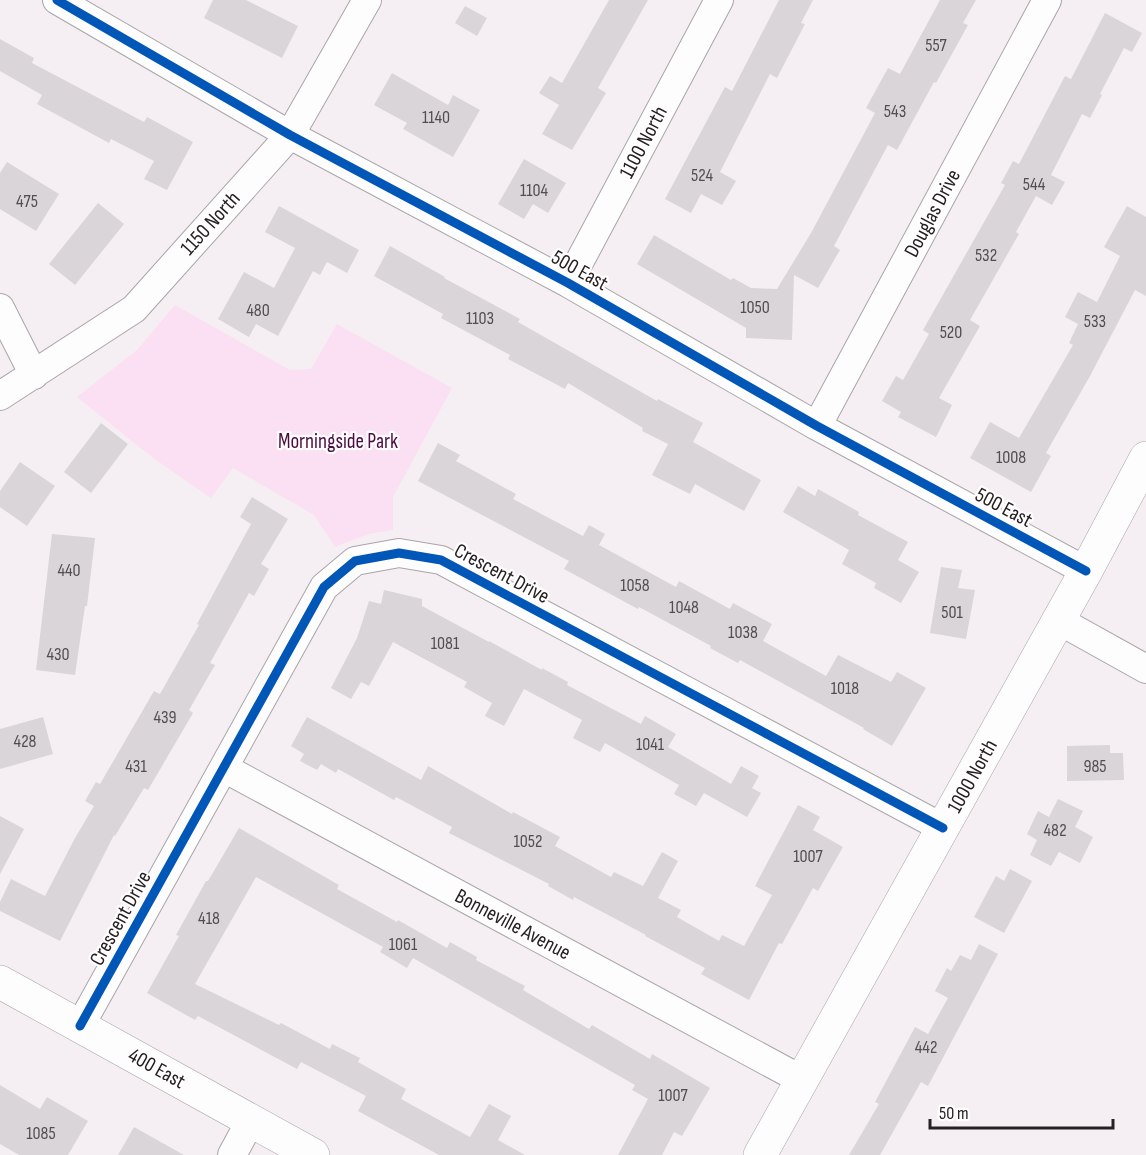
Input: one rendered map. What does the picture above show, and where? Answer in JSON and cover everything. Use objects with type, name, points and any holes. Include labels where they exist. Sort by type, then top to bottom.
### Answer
[{"type":"street","name":"500 East","points":[[57,0],[290,135],[568,283],[817,426],[1086,571]]},
{"type":"street","name":"1150 North","points":[[0,396],[134,309],[290,135],[367,0]]},
{"type":"street","name":"1100 North","points":[[568,283],[719,0]]},
{"type":"street","name":"Douglas Drive","points":[[817,426],[1047,0]]},
{"type":"street","points":[[0,308],[34,375]]},
{"type":"street","name":"1000 North","points":[[760,1155],[1086,571],[1146,458]]},
{"type":"street","name":"Crescent Drive","points":[[81,1026],[324,587],[356,561],[399,553],[441,560],[943,828]]},
{"type":"street","points":[[1058,620],[1146,669]]},
{"type":"street","name":"Bonneville Avenue","points":[[224,768],[802,1080]]},
{"type":"street","name":"400 East","points":[[0,981],[313,1155]]},
{"type":"street","points":[[232,1155],[251,1120]]},
{"type":"green space","name":"Morningside Park","points":[[175,305],[290,370],[311,369],[337,324],[452,388],[393,497],[393,530],[369,534],[335,547],[314,515],[233,468],[211,498],[153,458],[77,397],[137,350]]},
{"type":"building","points":[[213,0],[246,0],[298,26],[282,58],[204,18]]},
{"type":"building","points":[[609,0],[648,0],[598,88],[606,93],[572,150],[542,134],[559,105],[539,93],[550,76],[562,83]]},
{"type":"building","points":[[779,0],[813,0],[801,23],[805,24],[777,78],[770,74],[720,172],[736,181],[722,205],[701,194],[691,213],[665,199],[725,87],[732,91]]},
{"type":"building","points":[[940,0],[976,0],[963,23],[968,25],[897,150],[888,145],[834,246],[840,250],[818,288],[794,275],[792,340],[746,338],[746,328],[637,264],[654,235],[731,280],[733,278],[751,288],[777,289],[811,233],[875,113],[866,108],[888,68],[900,74]]},
{"type":"building","points":[[465,6],[487,18],[477,36],[455,23]]},
{"type":"building","points":[[1105,13],[1142,33],[1132,52],[1124,48],[1090,118],[1082,114],[1051,175],[1065,182],[1052,205],[1036,196],[1016,232],[1019,234],[970,320],[980,326],[939,398],[952,405],[936,437],[898,417],[901,412],[882,401],[896,376],[903,380],[929,334],[923,330],[1005,185],[1001,183],[1013,161],[1019,164],[1065,76],[1071,79]]},
{"type":"building","points":[[0,39],[34,58],[32,63],[144,122],[147,117],[193,142],[167,190],[144,179],[154,161],[111,139],[109,143],[37,104],[42,95],[0,71]]},
{"type":"building","points":[[392,73],[448,105],[453,95],[480,110],[453,157],[403,129],[407,123],[374,105]]},
{"type":"building","points":[[524,159],[566,183],[548,213],[533,204],[524,219],[498,204]]},
{"type":"building","points":[[7,162],[59,194],[36,231],[0,209],[0,173]]},
{"type":"building","points":[[98,203],[124,224],[75,285],[49,264]]},
{"type":"building","points":[[279,206],[359,250],[347,273],[327,262],[320,275],[313,271],[278,336],[256,324],[249,337],[218,319],[244,272],[274,288],[295,248],[265,232]]},
{"type":"building","points":[[1127,206],[1146,217],[1146,296],[1135,290],[1046,453],[1051,456],[1031,492],[970,458],[990,422],[1019,438],[1073,345],[1069,343],[1078,324],[1065,317],[1078,292],[1097,302],[1120,256],[1104,247]]},
{"type":"building","points":[[390,246],[520,319],[518,322],[657,401],[658,399],[703,423],[693,442],[761,480],[744,511],[695,484],[690,494],[652,475],[668,444],[642,431],[643,428],[568,383],[565,389],[508,359],[510,355],[441,318],[443,314],[374,276]]},
{"type":"building","points":[[101,423],[128,444],[91,493],[64,472]]},
{"type":"building","points":[[438,443],[460,455],[456,461],[516,494],[513,499],[583,536],[589,525],[605,534],[599,545],[676,587],[679,581],[730,609],[733,603],[772,624],[763,641],[826,676],[838,655],[891,682],[897,672],[926,688],[892,746],[864,728],[740,660],[738,663],[639,607],[638,609],[564,569],[569,561],[418,481]]},
{"type":"building","points":[[20,462],[55,486],[27,526],[0,507],[0,491]]},
{"type":"building","points":[[798,486],[815,496],[818,489],[859,512],[858,515],[908,542],[898,560],[919,572],[901,603],[874,588],[876,583],[842,564],[849,550],[783,512]]},
{"type":"building","points":[[252,497],[288,519],[261,564],[269,569],[254,596],[249,593],[210,663],[215,665],[189,710],[193,713],[148,790],[144,788],[114,835],[60,941],[0,911],[0,902],[11,879],[45,896],[94,806],[85,801],[96,782],[100,784],[154,691],[160,694],[199,625],[197,624],[251,524],[240,517]]},
{"type":"building","points":[[52,534],[95,538],[87,606],[85,606],[75,675],[36,670]]},
{"type":"building","points":[[941,567],[962,570],[958,588],[975,590],[966,639],[930,633]]},
{"type":"building","points":[[384,590],[422,599],[422,606],[568,682],[567,685],[641,724],[645,716],[676,734],[668,747],[731,784],[741,766],[759,776],[752,788],[761,793],[747,817],[704,793],[696,806],[674,794],[679,785],[605,743],[600,752],[573,738],[582,720],[524,689],[504,726],[485,716],[492,703],[464,687],[467,682],[393,642],[369,686],[361,682],[351,699],[331,688],[357,638],[369,601],[381,604]]},
{"type":"building","points":[[43,717],[53,754],[0,769],[0,729]]},
{"type":"building","points":[[307,717],[421,780],[428,766],[512,814],[513,812],[560,837],[555,846],[611,877],[614,872],[643,886],[662,852],[678,861],[658,898],[681,910],[677,917],[719,941],[722,935],[744,946],[772,895],[755,886],[798,805],[820,817],[813,830],[843,847],[818,891],[813,888],[782,944],[779,943],[749,1000],[701,974],[705,968],[449,833],[452,827],[396,797],[394,800],[338,769],[336,773],[321,764],[317,770],[300,761],[304,754],[291,746]]},
{"type":"building","points":[[1110,745],[1110,753],[1123,753],[1124,780],[1067,781],[1067,746]]},
{"type":"building","points":[[1058,799],[1083,811],[1075,827],[1093,837],[1080,863],[1059,852],[1051,866],[1030,855],[1037,840],[1027,834],[1038,811],[1049,817]]},
{"type":"building","points":[[0,816],[24,829],[0,874]]},
{"type":"building","points":[[239,828],[339,885],[337,889],[397,922],[398,920],[447,948],[450,942],[477,957],[476,960],[525,986],[523,990],[589,1029],[592,1025],[650,1059],[652,1054],[710,1088],[682,1136],[674,1132],[662,1155],[618,1155],[648,1099],[632,1090],[635,1085],[413,958],[407,968],[380,952],[383,947],[256,877],[195,984],[279,1025],[281,1023],[330,1049],[332,1044],[360,1058],[358,1062],[406,1089],[401,1099],[470,1137],[489,1104],[511,1116],[498,1140],[525,1155],[439,1155],[358,1111],[366,1096],[301,1062],[297,1069],[198,1016],[195,1020],[147,993],[206,881]]},
{"type":"building","points":[[1010,869],[1032,881],[1004,933],[974,917],[996,876],[1004,881]]},
{"type":"building","points":[[979,944],[998,954],[928,1086],[921,1082],[880,1155],[849,1155],[879,1104],[875,1102],[915,1027],[928,1034],[948,998],[935,991],[947,968],[951,971],[960,955],[971,960]]},
{"type":"building","points":[[0,1085],[40,1109],[47,1097],[88,1121],[68,1155],[19,1155],[0,1144]]},
{"type":"building","points":[[134,1127],[184,1155],[118,1155]]},
{"type":"cycle path","points":[[57,0],[290,135],[568,283],[817,426],[1086,571]]},
{"type":"cycle path","points":[[80,1026],[324,587],[355,561],[399,553],[441,560],[943,828]]}]
